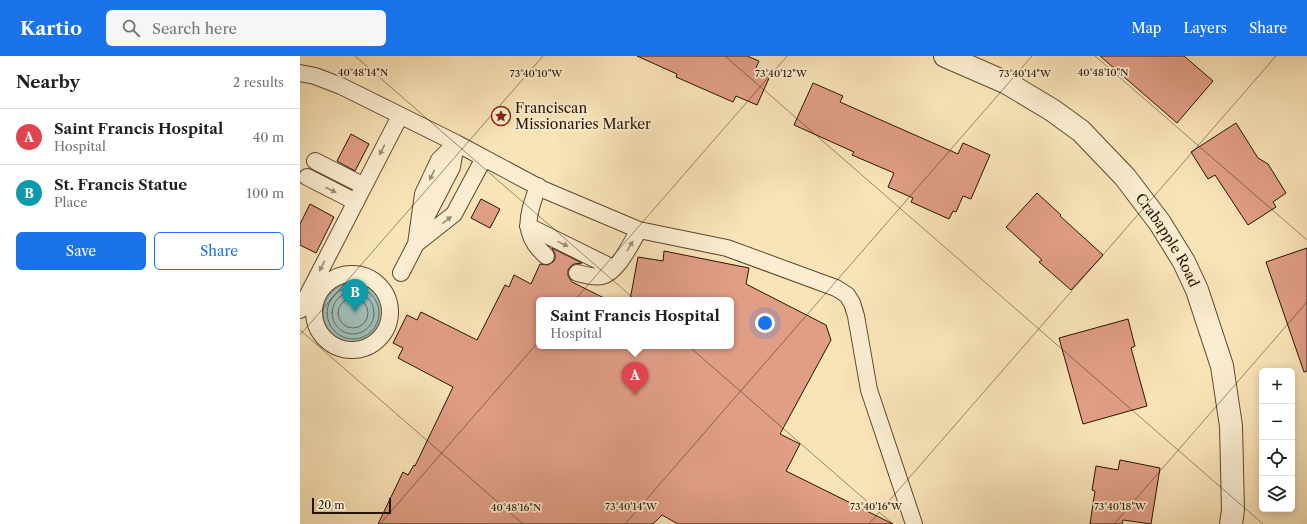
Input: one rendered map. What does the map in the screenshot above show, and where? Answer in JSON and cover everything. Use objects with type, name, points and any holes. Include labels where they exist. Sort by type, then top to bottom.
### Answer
[{"type":"street","name":"Crabapple Road","points":[[945,56],[1007,83],[1052,110],[1081,131],[1125,177],[1160,223],[1184,262],[1197,290],[1222,366],[1231,426],[1233,510],[1231,524]]},
{"type":"lane","points":[[300,73],[315,76],[341,86],[456,143],[538,186],[639,230],[727,248],[836,288],[847,295],[852,303],[856,316],[869,390],[914,524]]},
{"type":"lane","points":[[300,310],[400,116]]},
{"type":"lane","points":[[401,273],[452,167],[456,143]]},
{"type":"lane","points":[[417,239],[454,214],[484,158]]},
{"type":"lane","points":[[315,161],[364,186]]},
{"type":"lane","points":[[307,178],[356,202]]},
{"type":"lane","points":[[538,186],[529,213],[528,226],[533,241],[539,250],[546,256]]},
{"type":"lane","points":[[528,226],[613,268]]},
{"type":"lane","points":[[578,273],[590,276],[602,276],[620,262],[639,230]]},
{"type":"lane","points":[[348,275],[364,276],[373,280],[387,297],[390,307],[390,318],[387,328],[381,337],[373,344],[363,349],[353,350],[332,344],[319,330],[308,294],[320,292],[334,279],[348,275]]},
{"type":"water","points":[[347,283],[359,283],[375,291],[381,301],[383,313],[381,325],[375,335],[359,343],[347,343],[331,335],[323,319],[323,307],[331,291]]},
{"type":"building","points":[[637,56],[747,56],[759,61],[755,70],[770,76],[757,105],[736,96],[733,102],[676,77],[677,74]]},
{"type":"building","points":[[1100,56],[1184,56],[1213,81],[1177,123]]},
{"type":"building","points":[[813,83],[843,96],[840,102],[958,154],[963,143],[990,155],[971,199],[963,196],[956,212],[953,211],[949,219],[911,202],[913,198],[888,187],[894,173],[852,155],[854,152],[794,125]]},
{"type":"building","points":[[1236,123],[1258,158],[1268,164],[1286,193],[1273,202],[1276,207],[1248,225],[1215,175],[1208,179],[1191,152]]},
{"type":"building","points":[[351,134],[369,144],[355,171],[337,161]]},
{"type":"building","points":[[1037,193],[1103,255],[1071,290],[1039,262],[1042,260],[1006,227]]},
{"type":"building","points":[[481,199],[500,209],[490,228],[471,218]]},
{"type":"building","points":[[310,204],[334,217],[316,253],[300,245],[300,224]]},
{"type":"building","points":[[552,248],[582,263],[571,266],[568,270],[568,276],[572,282],[602,297],[536,297],[536,349],[734,349],[734,297],[631,297],[638,257],[663,261],[664,251],[749,268],[746,284],[826,325],[831,340],[780,434],[800,444],[786,471],[893,524],[678,524],[662,515],[653,524],[378,524],[403,472],[408,475],[414,465],[415,466],[453,387],[398,358],[403,348],[393,343],[407,315],[417,320],[421,312],[477,340],[505,285],[509,287],[514,275],[531,284],[540,264],[548,265],[553,262],[555,259],[555,254]]},
{"type":"building","points":[[1307,248],[1307,371],[1304,372],[1266,262]]},
{"type":"building","points":[[1128,319],[1135,346],[1131,348],[1147,406],[1083,424],[1059,338]]},
{"type":"building","points":[[1120,460],[1160,468],[1151,524],[1123,520],[1122,524],[1090,524],[1095,491],[1092,490],[1096,466],[1118,470]]},
{"type":"place","name":"Franciscan Missionaries Marker","points":[[501,116]]},
{"type":"place","name":"St. Francis Statue","points":[[355,312]]},
{"type":"place","name":"Saint Francis Hospital","points":[[635,395]]}]
